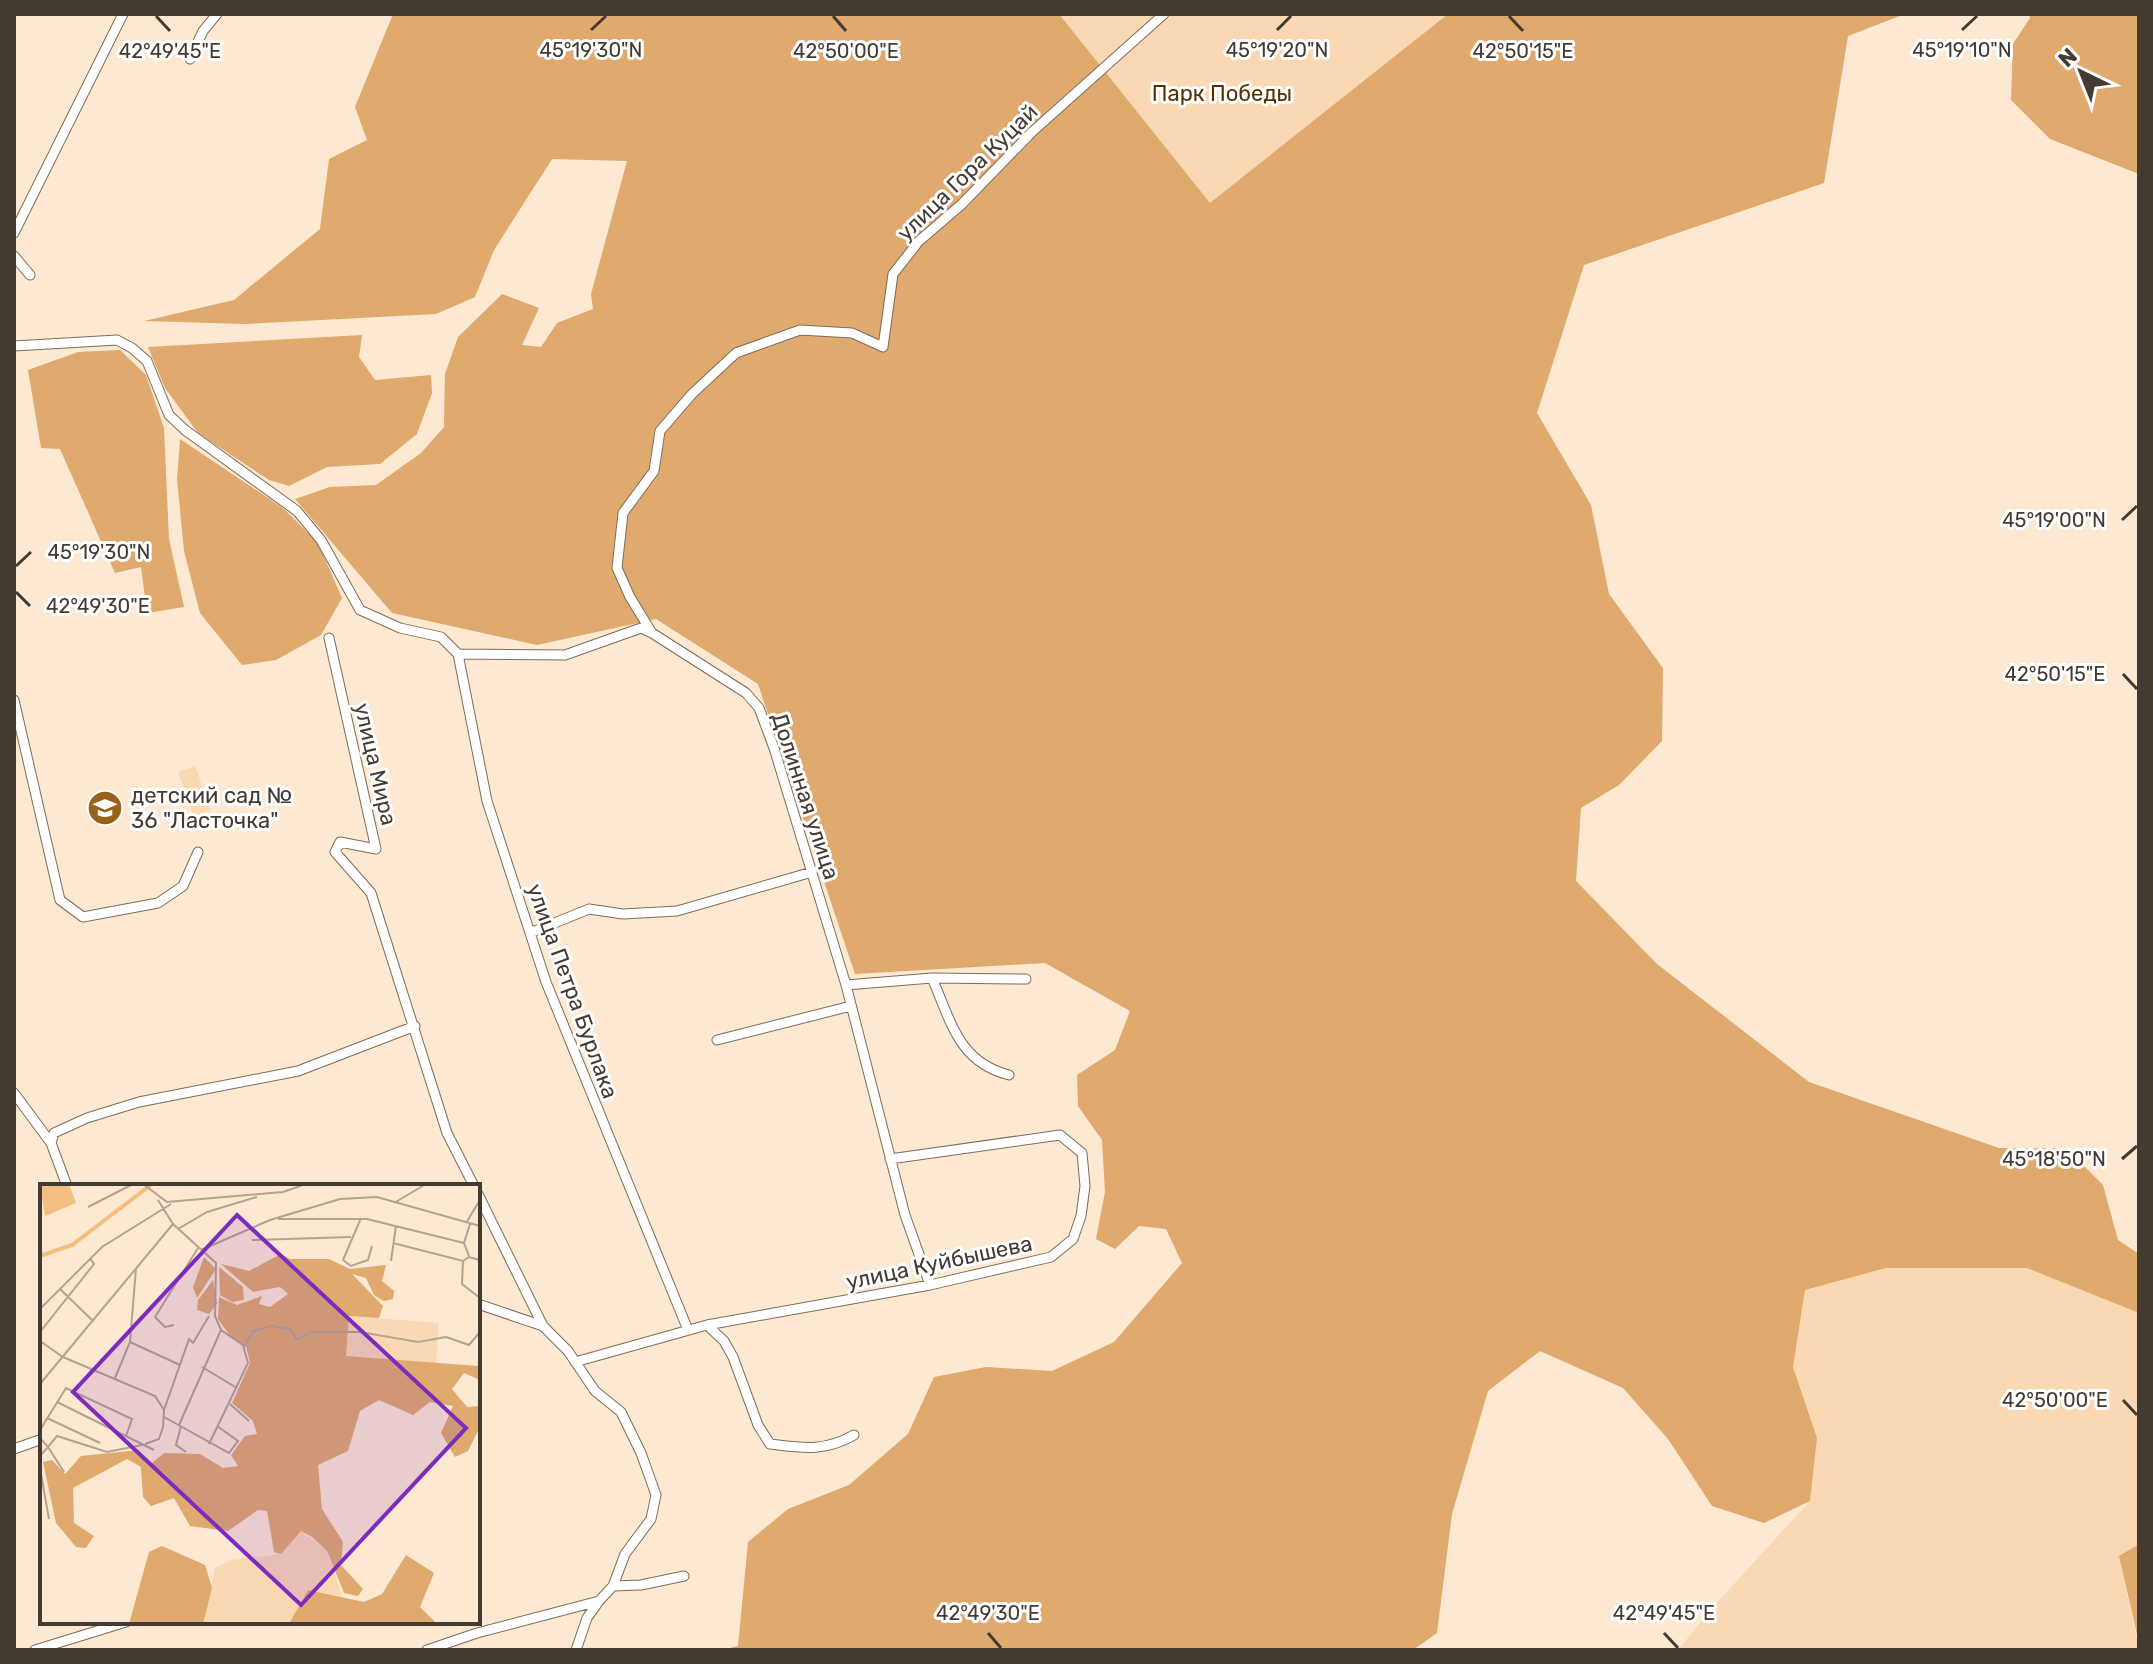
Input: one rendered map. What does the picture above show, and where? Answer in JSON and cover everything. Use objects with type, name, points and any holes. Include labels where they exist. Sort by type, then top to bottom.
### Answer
[{"type":"street","points":[[14,233],[123,14]]},
{"type":"street","points":[[190,59],[203,31],[217,14]]},
{"type":"street","name":"улица Гора Куцай","points":[[652,633],[617,568],[623,513],[654,471],[660,431],[692,394],[736,353],[800,330],[852,333],[883,347],[893,274],[919,241],[962,204],[1032,132],[1164,14]]},
{"type":"street","points":[[14,256],[30,275]]},
{"type":"street","points":[[14,346],[117,340],[132,348],[147,361],[169,415],[297,511],[321,540],[360,610],[400,628],[441,637],[458,654],[565,655],[641,628],[652,633]]},
{"type":"street","name":"Долинная улица","points":[[652,633],[746,693],[759,708],[846,985],[905,1215],[930,1285]]},
{"type":"street","name":"улица Мира","points":[[329,638],[376,849],[340,842],[335,852],[371,893],[447,1133],[473,1184]]},
{"type":"street","name":"улица Петра Бурлака","points":[[458,654],[487,801],[546,982],[688,1330]]},
{"type":"street","points":[[14,700],[60,900],[83,917],[158,903],[183,886],[198,852]]},
{"type":"street","points":[[530,933],[589,909],[623,914],[677,911],[812,872]]},
{"type":"street","points":[[846,985],[932,978],[1026,979]]},
{"type":"street","points":[[932,978],[967,1053],[988,1069],[1009,1075]]},
{"type":"street","points":[[717,1040],[851,1006]]},
{"type":"street","points":[[51,1143],[54,1133],[87,1118],[139,1102],[298,1071],[415,1026]]},
{"type":"street","points":[[14,1093],[51,1143],[66,1184]]},
{"type":"street","name":"улица Куйбышева","points":[[575,1362],[707,1325],[930,1285],[1051,1257],[1073,1239],[1081,1216],[1085,1186],[1082,1153],[1060,1135],[890,1159]]},
{"type":"street","points":[[480,1198],[543,1326],[575,1362],[595,1391],[621,1412],[641,1453],[656,1495],[651,1519],[625,1554],[613,1586],[587,1618],[576,1650]]},
{"type":"street","points":[[480,1305],[543,1326]]},
{"type":"street","points":[[707,1325],[724,1341],[733,1357],[758,1425],[770,1444],[801,1448],[834,1447],[854,1435]]},
{"type":"street","points":[[14,1449],[40,1440]]},
{"type":"street","points":[[613,1586],[641,1585],[684,1576]]},
{"type":"street","points":[[427,1650],[477,1633],[599,1601]]},
{"type":"street","points":[[35,1650],[120,1624]]},
{"type":"street","points":[[474,1624],[477,1633]]},
{"type":"green space","name":"Парк Победы","points":[[1059,14],[1448,14],[1210,204]]},
{"type":"green space","points":[[195,766],[211,810],[194,816],[178,772]]},
{"type":"green space","points":[[1886,1268],[2028,1268],[2139,1313],[2139,1544],[2119,1556],[2139,1650],[1678,1650],[1711,1609],[1810,1501],[1817,1438],[1793,1367],[1805,1290]]},
{"type":"shaded area","points":[[393,14],[1059,14],[1210,203],[1448,14],[1905,14],[1848,36],[1824,183],[1584,265],[1537,413],[1591,505],[1609,594],[1663,668],[1662,741],[1619,785],[1581,808],[1576,881],[1657,964],[1809,1082],[1999,1148],[2066,1148],[2103,1185],[2118,1240],[2139,1254],[2139,1313],[2027,1268],[1886,1268],[1805,1290],[1793,1367],[1817,1438],[1810,1501],[1764,1523],[1712,1506],[1668,1439],[1623,1388],[1540,1351],[1488,1391],[1452,1514],[1437,1633],[1413,1650],[722,1650],[738,1646],[748,1542],[788,1509],[849,1485],[908,1434],[934,1377],[986,1367],[1052,1371],[1114,1342],[1182,1263],[1166,1229],[1139,1226],[1115,1249],[1096,1239],[1105,1192],[1102,1140],[1078,1106],[1077,1075],[1115,1050],[1130,1011],[1045,963],[855,974],[758,684],[656,619],[537,645],[392,613],[295,499],[330,487],[376,485],[421,453],[444,427],[445,374],[458,337],[502,294],[539,308],[522,345],[541,347],[557,323],[593,309],[591,294],[627,161],[552,159],[494,250],[475,297],[436,314],[245,324],[144,321],[234,300],[320,229],[329,159],[367,140],[355,107]]},
{"type":"shaded area","points":[[2029,14],[2139,14],[2139,174],[2050,139],[2011,100],[2013,44],[2030,18]]},
{"type":"shaded area","points":[[362,335],[359,357],[375,380],[431,375],[432,393],[417,434],[380,464],[327,467],[289,486],[269,480],[198,433],[165,388],[148,347]]},
{"type":"shaded area","points":[[120,350],[146,375],[164,428],[169,539],[184,607],[147,613],[141,567],[115,573],[60,449],[41,448],[28,370],[78,352]]},
{"type":"shaded area","points":[[180,439],[283,508],[318,543],[342,598],[321,635],[276,660],[242,665],[200,613],[184,551],[177,479]]},
{"type":"shaded area","points":[[2139,1544],[2139,1643],[2119,1556]]},
{"type":"place","name":"детский сад № 36 \"Ласточка\"","points":[[105,808]]}]
